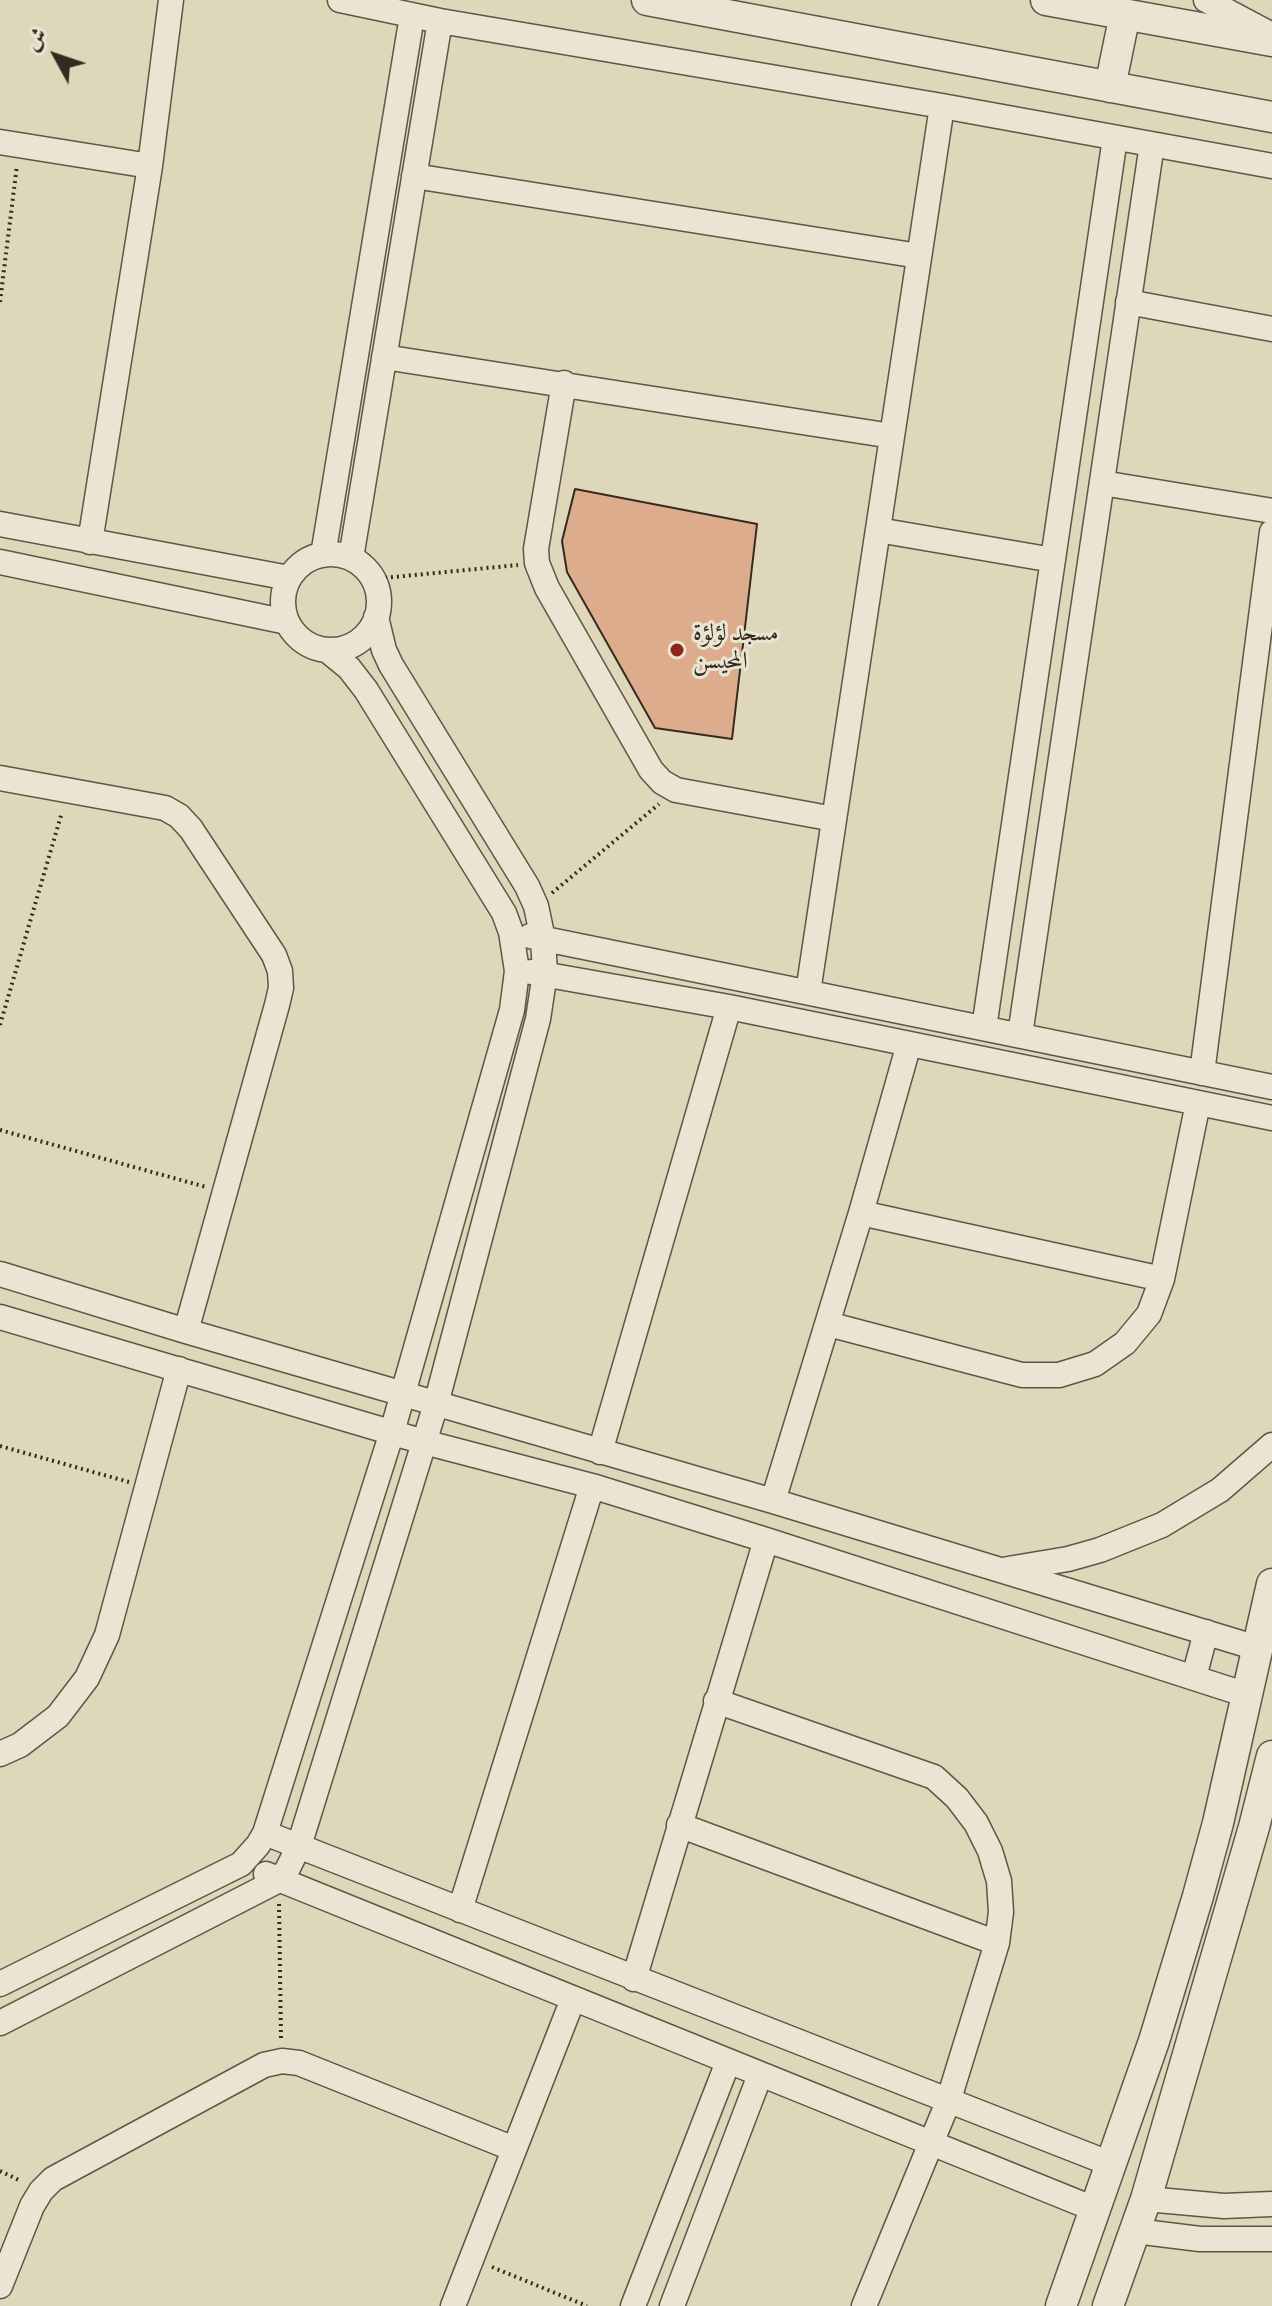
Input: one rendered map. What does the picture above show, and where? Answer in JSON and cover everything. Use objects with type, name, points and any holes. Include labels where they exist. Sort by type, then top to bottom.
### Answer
[{"type":"street","points":[[61,575],[79,540],[150,166],[171,0]]},
{"type":"street","points":[[340,0],[440,21],[942,106],[1272,166]]},
{"type":"street","points":[[647,0],[1272,117]]},
{"type":"street","points":[[1046,0],[1272,38]]},
{"type":"street","points":[[1206,0],[1272,38]]},
{"type":"street","points":[[1110,87],[1125,14]]},
{"type":"street","points":[[323,555],[412,16]]},
{"type":"street","points":[[351,558],[440,21]]},
{"type":"street","points":[[808,992],[942,106]]},
{"type":"street","points":[[984,1028],[1115,138]]},
{"type":"street","points":[[10,144],[150,166]]},
{"type":"street","points":[[1020,1035],[1152,144]]},
{"type":"street","points":[[414,176],[919,256]]},
{"type":"street","points":[[1128,302],[1272,329]]},
{"type":"street","points":[[384,357],[892,436]]},
{"type":"street","points":[[564,383],[536,549],[537,563],[547,588],[651,770],[662,782],[676,790],[834,819]]},
{"type":"street","points":[[1102,483],[1272,511]]},
{"type":"street","points":[[0,524],[289,578]]},
{"type":"street","points":[[878,530],[1053,560]]},
{"type":"street","points":[[1202,1073],[1272,532]]},
{"type":"street","points":[[0,1984],[241,1864],[265,1833],[392,1432],[512,1010],[517,971],[511,932],[494,896],[366,690],[349,668],[327,650],[303,642],[287,622],[283,595],[289,578],[304,563],[323,555],[351,558],[367,570],[378,591],[376,617],[391,665],[527,886],[536,906],[543,939],[545,973],[538,1019],[436,1404],[294,1859],[279,1880],[0,2023]]},
{"type":"street","points":[[2,571],[61,575],[287,622]]},
{"type":"street","points":[[327,650],[352,645],[362,638],[376,617]]},
{"type":"street","points":[[0,778],[165,808],[179,816],[191,829],[274,955],[280,971],[281,988],[186,1331]]},
{"type":"street","points":[[511,932],[1272,1087]]},
{"type":"street","points":[[517,971],[545,973],[729,1007],[1272,1118]]},
{"type":"street","points":[[600,1452],[729,1007]]},
{"type":"street","points":[[773,1501],[909,1044]]},
{"type":"street","points":[[828,1324],[1022,1375],[1059,1375],[1095,1364],[1125,1343],[1149,1314],[1162,1279],[1198,1103]]},
{"type":"street","points":[[861,1213],[1162,1279]]},
{"type":"street","points":[[0,1274],[773,1501],[1257,1648]]},
{"type":"street","points":[[0,1317],[424,1442],[592,1486],[1247,1695]]},
{"type":"street","points":[[0,1754],[20,1745],[58,1716],[87,1678],[107,1635],[179,1369]]},
{"type":"street","points":[[1001,1570],[1078,1556],[1132,1539],[1220,1490],[1272,1445]]},
{"type":"street","points":[[460,1910],[592,1486]]},
{"type":"street","points":[[634,1979],[766,1540]]},
{"type":"street","points":[[1061,2306],[1154,2041],[1198,1896],[1272,1584]]},
{"type":"street","points":[[1194,1677],[1206,1632]]},
{"type":"street","points":[[716,1701],[934,1777],[967,1810],[990,1851],[999,1881],[997,1943],[948,2102],[864,2306]]},
{"type":"street","points":[[1108,2306],[1146,2199],[1272,1756]]},
{"type":"street","points":[[679,1825],[997,1943]]},
{"type":"street","points":[[265,1833],[1111,2164]]},
{"type":"street","points":[[241,1864],[1097,2210]]},
{"type":"street","points":[[453,2306],[573,1999]]},
{"type":"street","points":[[0,2286],[32,2206],[53,2179],[264,2065],[282,2061],[299,2063],[514,2149]]},
{"type":"street","points":[[633,2306],[728,2062]]},
{"type":"street","points":[[672,2306],[760,2075]]},
{"type":"street","points":[[1146,2199],[1224,2206],[1272,2204]]},
{"type":"street","points":[[1135,2231],[1200,2239],[1272,2239]]},
{"type":"path","points":[[0,302],[10,144]]},
{"type":"path","points":[[373,579],[537,563]]},
{"type":"path","points":[[536,906],[676,790]]},
{"type":"path","points":[[0,1025],[69,791]]},
{"type":"path","points":[[0,1130],[226,1193]]},
{"type":"path","points":[[0,1446],[147,1488]]},
{"type":"path","points":[[279,1880],[282,2061]]},
{"type":"path","points":[[472,2258],[587,2306]]},
{"type":"building","name":"مسجد لؤلؤة المحيسن","points":[[575,489],[757,524],[732,739],[655,728],[567,572],[562,541]]},
{"type":"place","name":"مسجد لؤلؤة المحيسن","points":[[677,650]]}]
